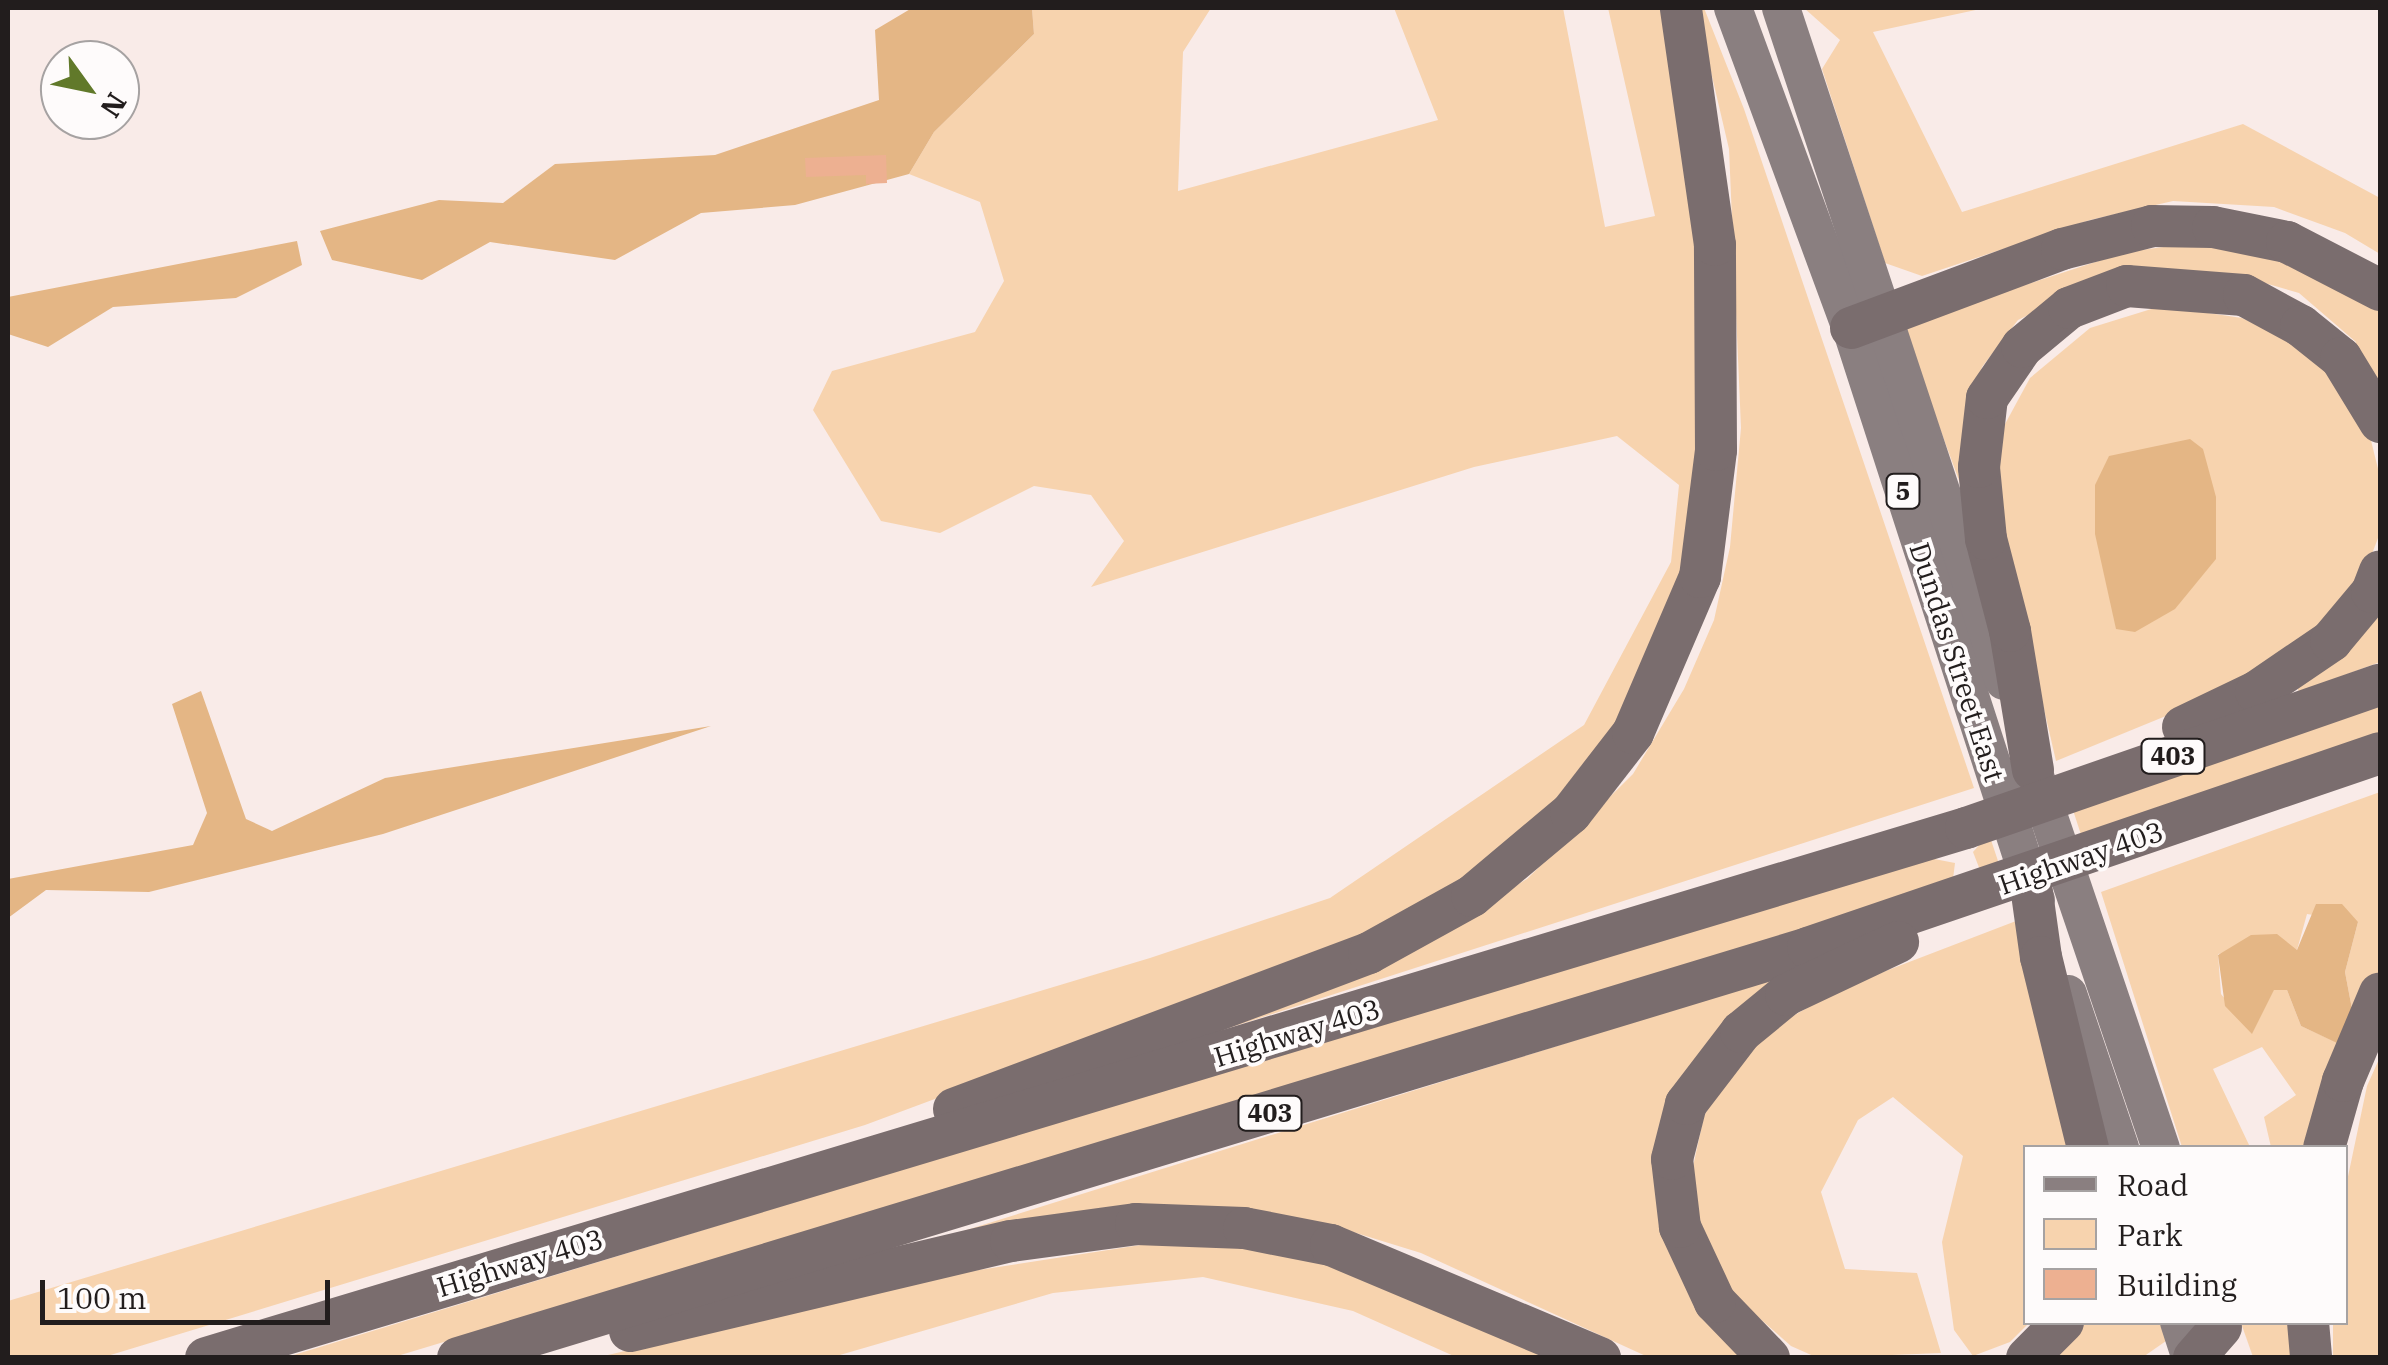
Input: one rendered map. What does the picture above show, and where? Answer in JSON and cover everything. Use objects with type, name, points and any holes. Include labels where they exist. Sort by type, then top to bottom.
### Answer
[{"type":"highway","points":[[772,1186],[915,1124],[1370,954],[1472,896],[1572,812],[1633,733],[1670,659],[1700,576],[1716,450],[1715,245],[1681,8]]},
{"type":"highway","points":[[1867,322],[2062,248],[2152,226],[2214,227],[2287,242],[2380,290]]},
{"type":"highway","points":[[2028,742],[1986,540],[1979,467],[1988,398],[2022,346],[2068,308],[2127,286],[2244,295],[2302,326],[2341,358],[2380,422]]},
{"type":"highway","points":[[1966,828],[2048,780],[2256,692],[2332,641],[2372,592],[2380,570]]},
{"type":"highway","name":"Highway 403","points":[[206,1358],[772,1186],[1165,1074],[1966,828],[2380,685]]},
{"type":"highway","name":"Highway 403","points":[[460,1357],[2076,861],[2380,753]]},
{"type":"highway","points":[[1769,1358],[1716,1302],[1680,1226],[1672,1159],[1686,1104],[1741,1032],[1786,995],[2076,861]]},
{"type":"highway","points":[[2030,880],[2087,1145]]},
{"type":"highway","points":[[2325,1145],[2343,1081],[2380,993]]},
{"type":"highway","points":[[460,1357],[537,1352],[1011,1242],[1136,1224],[1244,1228],[1331,1245],[1600,1358]]},
{"type":"highway","points":[[2026,1358],[2060,1325]]},
{"type":"highway","points":[[2308,1325],[2311,1358]]},
{"type":"main road","name":"Dundas Street East","points":[[1732,8],[1867,322],[2028,742],[2160,1145]]},
{"type":"main road","name":"Dundas Street East","points":[[1781,8],[1983,745],[2030,880]]},
{"type":"main road","points":[[2047,955],[2119,1145]]},
{"type":"main road","points":[[2183,1325],[2211,1344]]},
{"type":"green space","points":[[1032,8],[1211,8],[1183,52],[1178,191],[1438,120],[1394,8],[1563,8],[1605,227],[1655,216],[1608,8],[1676,8],[1683,34],[1709,502],[1607,766],[1460,891],[1324,954],[865,1125],[104,1357],[8,1358],[8,1301],[1150,958],[1330,898],[1584,725],[1671,562],[1679,485],[1617,436],[1474,467],[1091,587],[1124,541],[1091,495],[1034,486],[940,533],[881,521],[813,410],[832,371],[975,332],[1004,281],[980,202],[909,174],[934,132],[1034,34]]},
{"type":"green space","points":[[1696,8],[1704,8],[1744,109],[1974,788],[1114,1065],[1418,945],[1527,879],[1633,774],[1684,689],[1714,620],[1730,547],[1741,428],[1729,149]]},
{"type":"green space","points":[[1804,8],[1985,8],[1873,32],[1962,212],[2243,124],[2380,198],[2380,254],[2345,233],[2274,207],[2173,201],[2090,220],[1922,276],[1885,263],[1822,69],[1840,40]]},
{"type":"green space","points":[[2171,246],[2244,247],[2380,303],[2380,391],[2350,351],[2356,342],[2299,293],[2230,273],[2079,290],[2018,320],[1982,367],[1965,421],[1960,483],[1904,331],[1921,319],[2126,252]]},
{"type":"green space","points":[[2161,306],[2242,318],[2310,350],[2363,408],[2380,477],[2378,538],[2356,596],[2244,684],[2056,761],[2003,532],[1998,437],[2030,378],[2090,328]]},
{"type":"green space","points":[[2380,596],[2380,662],[2299,692],[2295,682]]},
{"type":"green space","points":[[2380,700],[2380,739],[2084,844],[2072,807]]},
{"type":"green space","points":[[2380,792],[2380,988],[2320,1145],[2271,1145],[2264,1117],[2296,1095],[2262,1047],[2213,1069],[2249,1145],[2181,1145],[2101,892]],"holes":[[[2307,914],[2358,922],[2345,972],[2352,1009],[2338,1043],[2301,1026],[2287,990],[2274,989],[2252,1033],[2221,994],[2218,954],[2285,945],[2297,950]]]},
{"type":"green space","points":[[1989,834],[2001,870],[1980,870],[1973,852]]},
{"type":"green space","points":[[1924,857],[1955,863],[1953,879],[1901,903],[394,1357],[284,1358]]},
{"type":"green space","points":[[2016,921],[2078,1145],[2023,1145],[2023,1325],[2027,1325],[2010,1342],[1973,1356],[1954,1330],[1942,1242],[1963,1156],[1893,1097],[1858,1120],[1821,1192],[1845,1269],[1917,1273],[1941,1353],[1818,1358],[1791,1346],[1732,1294],[1695,1218],[1692,1171],[1704,1116],[1728,1071],[1768,1030],[1844,987]]},
{"type":"green space","points":[[1839,958],[1752,1008],[1663,1161],[1752,1357],[1648,1357],[1421,1253],[1327,1224],[928,1242]]},
{"type":"green space","points":[[2380,1057],[2380,1357],[2333,1357],[2333,1325],[2348,1325],[2348,1176],[2367,1086]]},
{"type":"green space","points":[[1147,1244],[1251,1247],[1341,1264],[1559,1357],[1456,1357],[1353,1311],[1203,1277],[1053,1293],[833,1357],[595,1358],[959,1273]]},
{"type":"green space","points":[[2075,1325],[2161,1325],[2166,1341],[2143,1357],[2045,1358]]},
{"type":"green space","points":[[2242,1325],[2296,1325],[2297,1357],[2253,1357]]},
{"type":"shaded area","points":[[912,8],[1032,8],[1034,34],[934,132],[909,174],[795,205],[701,213],[615,260],[490,242],[422,280],[332,260],[320,231],[439,200],[503,203],[555,164],[715,155],[879,100],[875,30]]},
{"type":"shaded area","points":[[297,241],[302,265],[236,298],[113,307],[48,347],[8,334],[8,297]]},
{"type":"shaded area","points":[[2190,439],[2203,449],[2216,497],[2216,559],[2175,609],[2135,632],[2116,629],[2095,534],[2095,485],[2109,456]]},
{"type":"shaded area","points":[[201,691],[246,819],[272,831],[385,778],[711,726],[383,834],[149,892],[46,890],[8,918],[8,879],[193,845],[207,813],[172,704]]},
{"type":"shaded area","points":[[2316,904],[2342,904],[2358,922],[2345,972],[2352,1009],[2337,1043],[2301,1026],[2287,990],[2274,990],[2252,1034],[2225,1006],[2218,955],[2251,935],[2277,934],[2297,950]]},
{"type":"building","points":[[886,155],[887,183],[866,184],[866,175],[806,177],[805,158]]}]
